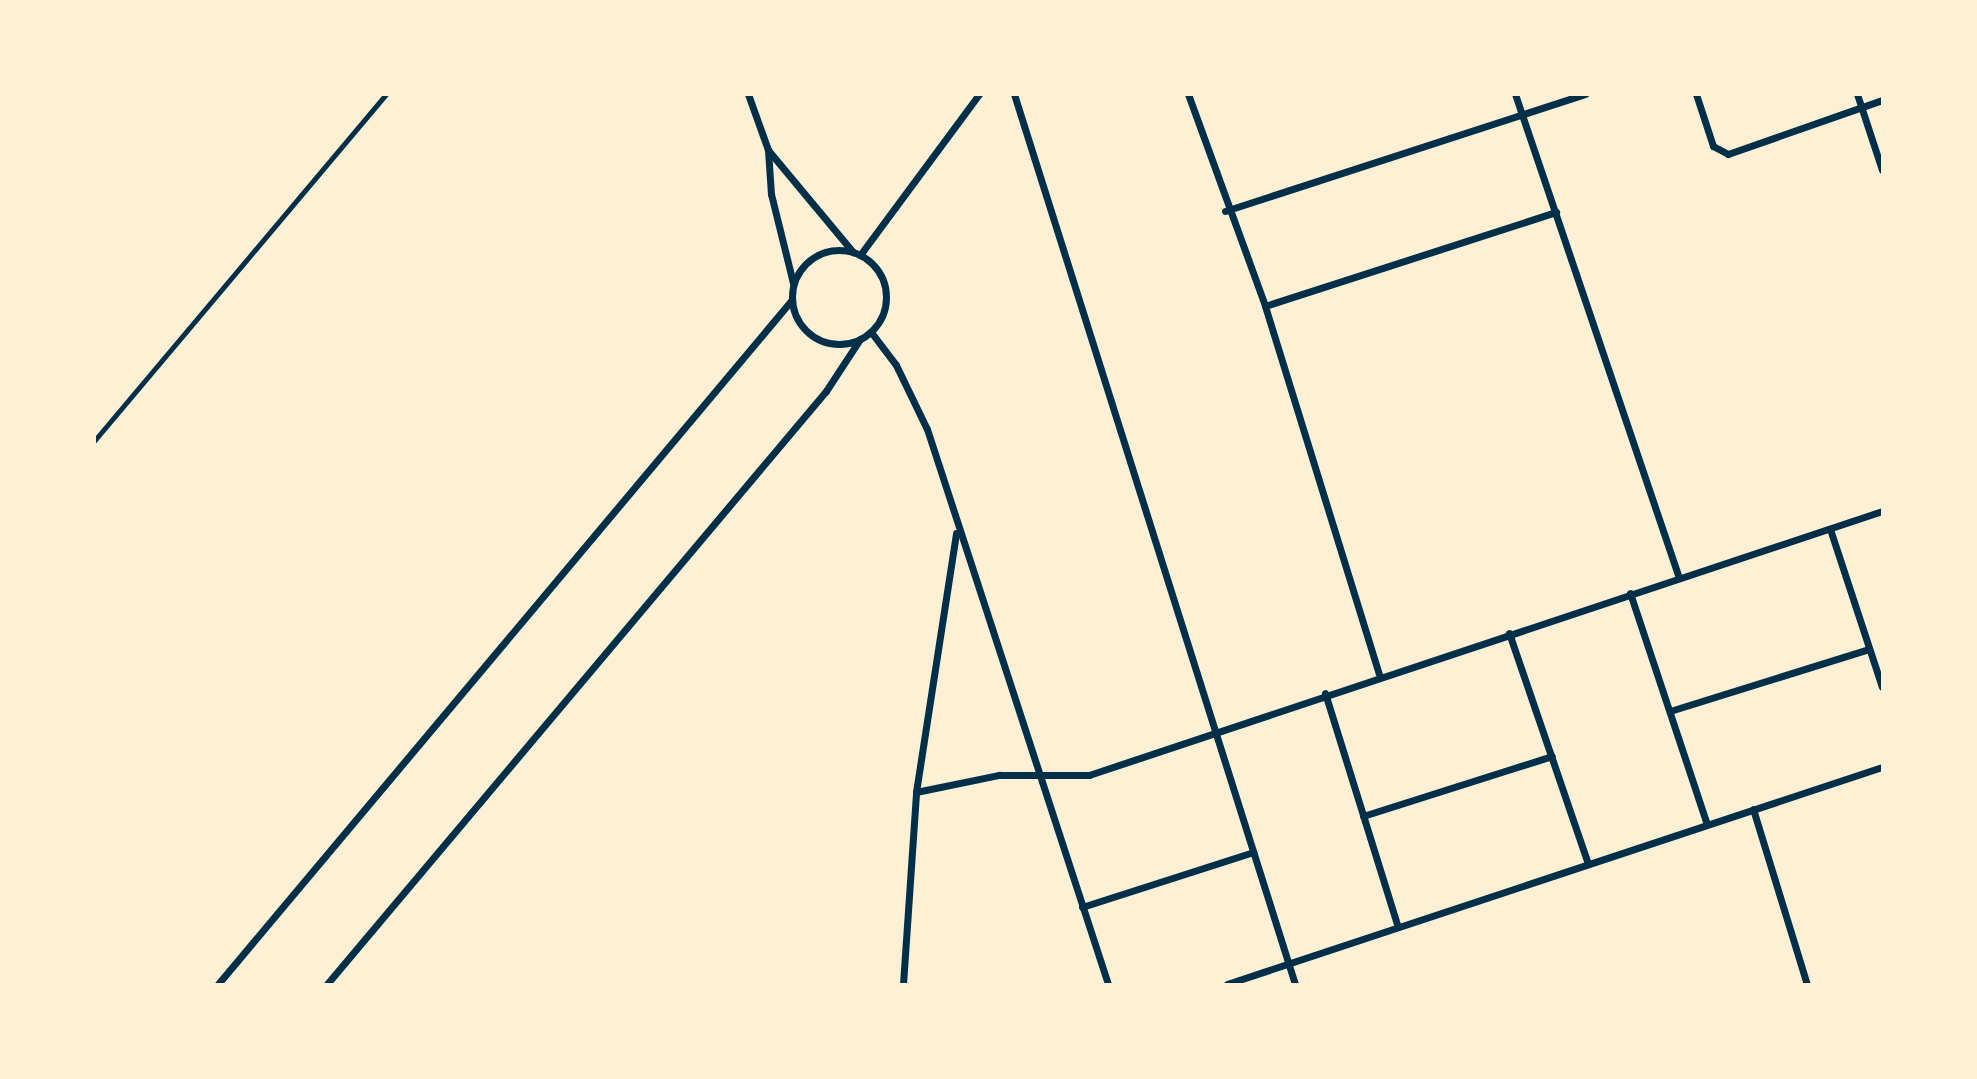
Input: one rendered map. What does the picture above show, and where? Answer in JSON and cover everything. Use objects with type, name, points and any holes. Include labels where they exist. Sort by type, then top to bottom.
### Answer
[{"type":"street","points":[[218,985],[791,301],[793,283],[771,194],[768,149],[748,94]]},
{"type":"street","points":[[793,283],[817,256],[857,254],[979,94]]},
{"type":"street","points":[[1014,94],[1213,732],[1296,985]]},
{"type":"street","points":[[1188,94],[1225,211],[1265,306],[1379,674]]},
{"type":"street","points":[[1515,94],[1679,578]]},
{"type":"street","points":[[1225,211],[1585,94]]},
{"type":"street","points":[[1696,94],[1713,146],[1728,154],[1882,100]]},
{"type":"street","points":[[1857,94],[1882,170]]},
{"type":"street","points":[[768,149],[884,285],[884,310],[871,332],[860,339],[834,345],[810,335],[791,301]]},
{"type":"street","points":[[1265,306],[1556,212]]},
{"type":"street","points":[[871,332],[896,365],[927,429],[956,532],[1108,985]]},
{"type":"street","points":[[327,985],[826,391],[860,339]]},
{"type":"street","points":[[916,792],[999,775],[1041,780],[1089,775],[1379,674],[1882,511]]},
{"type":"street","points":[[1830,528],[1882,687]]},
{"type":"street","points":[[903,985],[916,792],[956,532]]},
{"type":"street","points":[[1630,593],[1707,825]]},
{"type":"street","points":[[1509,633],[1588,864]]},
{"type":"street","points":[[1670,711],[1869,649]]},
{"type":"street","points":[[1325,692],[1398,928]]},
{"type":"street","points":[[1363,816],[1552,756]]},
{"type":"street","points":[[1227,985],[1882,767]]},
{"type":"street","points":[[1753,809],[1807,985]]},
{"type":"street","points":[[1082,907],[1253,852]]},
{"type":"lane","points":[[94,441],[386,94]]}]
